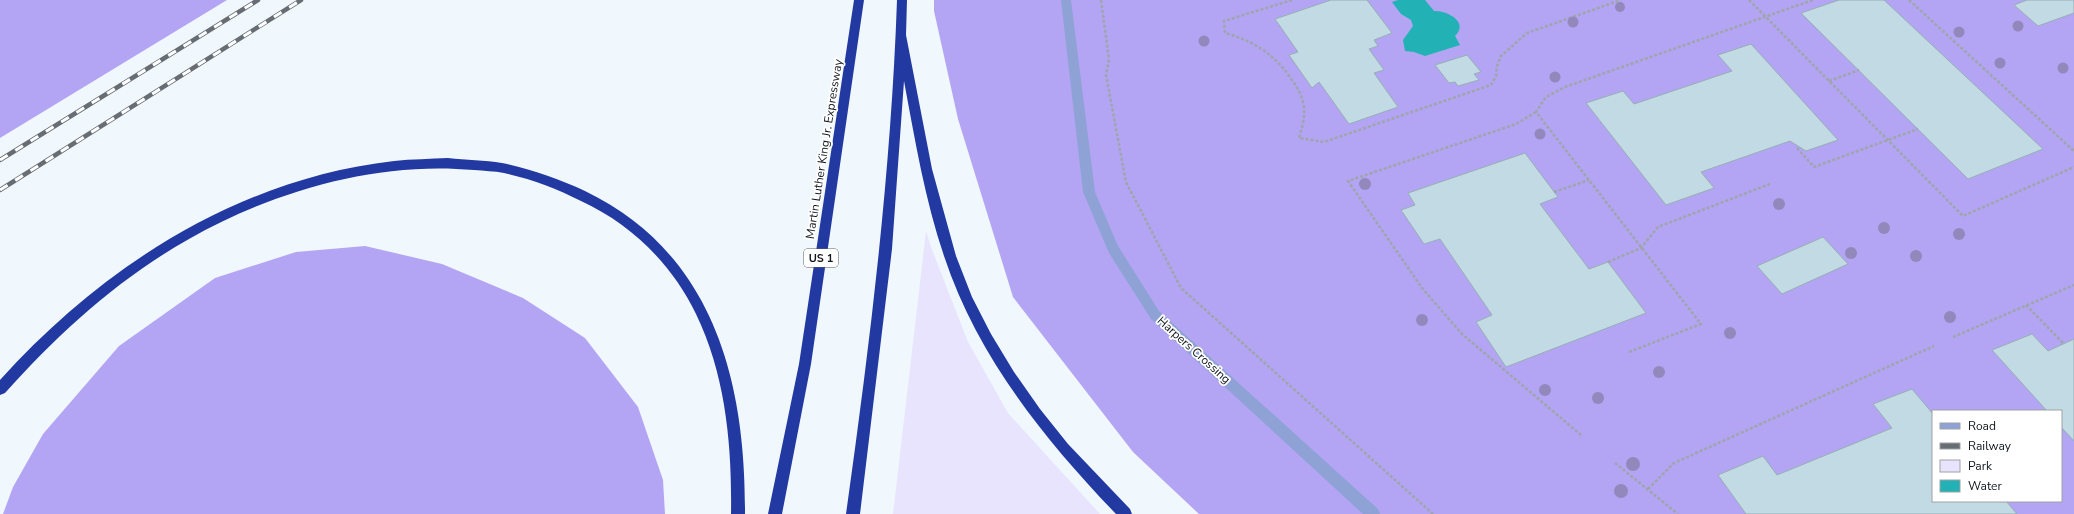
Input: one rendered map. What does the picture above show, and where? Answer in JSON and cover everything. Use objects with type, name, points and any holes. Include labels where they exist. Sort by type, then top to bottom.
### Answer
[{"type":"highway","name":"Martin Luther King Jr. Expressway","points":[[775,514],[805,364],[859,0]]},
{"type":"highway","points":[[853,514],[873,366],[890,211],[897,119],[902,0]]},
{"type":"highway","points":[[901,35],[937,214],[951,260],[968,303],[989,345],[1041,422],[1080,468],[1125,514]]},
{"type":"highway","points":[[0,389],[52,332],[83,304],[152,256],[186,235],[221,218],[296,188],[368,170],[406,165],[441,163],[476,164],[506,169],[566,186],[617,214],[643,234],[665,256],[684,282],[701,311],[714,341],[725,375],[732,411],[736,451],[738,514]]},
{"type":"street","name":"Harpers Crossing","points":[[1066,0],[1089,192],[1113,249],[1155,314],[1372,514]]},
{"type":"path","points":[[1101,0],[1108,59],[1106,75],[1126,182],[1181,288],[1434,514]]},
{"type":"path","points":[[1292,0],[1224,21],[1225,32],[1246,39],[1267,50],[1281,64],[1296,86],[1303,101],[1303,120],[1299,138],[1324,142],[1491,85],[1496,76],[1497,66],[1501,56],[1527,33],[1621,0]]},
{"type":"path","points":[[1749,0],[1963,216],[2074,167]]},
{"type":"path","points":[[1580,435],[1462,334],[1422,288],[1348,181],[1516,124],[1536,112],[1546,98],[1565,87],[1813,0]]},
{"type":"path","points":[[1909,0],[2074,151]]},
{"type":"path","points":[[1829,81],[1859,70]]},
{"type":"path","points":[[1536,112],[1701,324],[1629,352]]},
{"type":"path","points":[[1797,148],[1814,167],[1918,129]]},
{"type":"path","points":[[1554,192],[1589,180]]},
{"type":"path","points":[[1608,262],[1642,248],[1658,227],[1770,184]]},
{"type":"path","points":[[1953,337],[2074,284]]},
{"type":"path","points":[[2026,305],[2064,344]]},
{"type":"path","points":[[1648,489],[1674,463],[1934,346]]},
{"type":"path","points":[[1615,463],[1678,514]]},
{"type":"green space","points":[[926,231],[968,342],[1008,413],[1100,514],[893,514]]},
{"type":"shaded area","points":[[0,0],[227,0],[0,138]]},
{"type":"shaded area","points":[[934,0],[2074,0],[2074,514],[1199,514],[1133,452],[1013,297],[958,119],[934,11]]},
{"type":"shaded area","points":[[365,246],[442,264],[523,298],[585,338],[638,407],[663,480],[665,514],[3,514],[13,487],[43,434],[119,346],[215,278],[296,252]]},
{"type":"water","points":[[1398,0],[1425,0],[1434,11],[1439,11],[1455,18],[1460,26],[1459,31],[1455,36],[1460,45],[1425,56],[1414,52],[1405,51],[1403,40],[1413,26],[1411,20],[1401,14],[1392,2]]},
{"type":"building","points":[[1331,0],[1367,0],[1392,33],[1374,40],[1378,46],[1369,49],[1384,70],[1374,73],[1398,107],[1349,124],[1319,82],[1312,88],[1289,55],[1298,52],[1275,19]]},
{"type":"building","points":[[1839,0],[1884,0],[2043,149],[1968,179],[1801,13]]},
{"type":"building","points":[[2027,0],[2074,0],[2074,13],[2038,26],[2014,5]]},
{"type":"building","points":[[1751,44],[1838,140],[1806,151],[1790,141],[1701,172],[1714,188],[1666,205],[1586,103],[1623,91],[1634,104],[1732,71],[1718,55]]},
{"type":"building","points":[[1467,55],[1481,72],[1474,74],[1479,80],[1458,86],[1455,82],[1449,83],[1435,65]]},
{"type":"building","points":[[1525,153],[1558,197],[1540,204],[1589,269],[1608,262],[1646,313],[1506,367],[1476,322],[1492,315],[1440,239],[1424,244],[1401,210],[1415,205],[1408,193]]},
{"type":"building","points":[[1823,237],[1848,264],[1782,294],[1757,266]]},
{"type":"building","points":[[2032,334],[2048,351],[2074,339],[2074,441],[2062,428],[2062,410],[2046,410],[1992,350]]},
{"type":"building","points":[[1912,389],[1932,413],[1932,502],[2007,502],[2017,514],[1746,514],[1718,475],[1763,456],[1777,475],[1892,428],[1873,404]]},
{"type":"railway","points":[[0,160],[258,0]]},
{"type":"railway","points":[[0,190],[301,0]]}]
